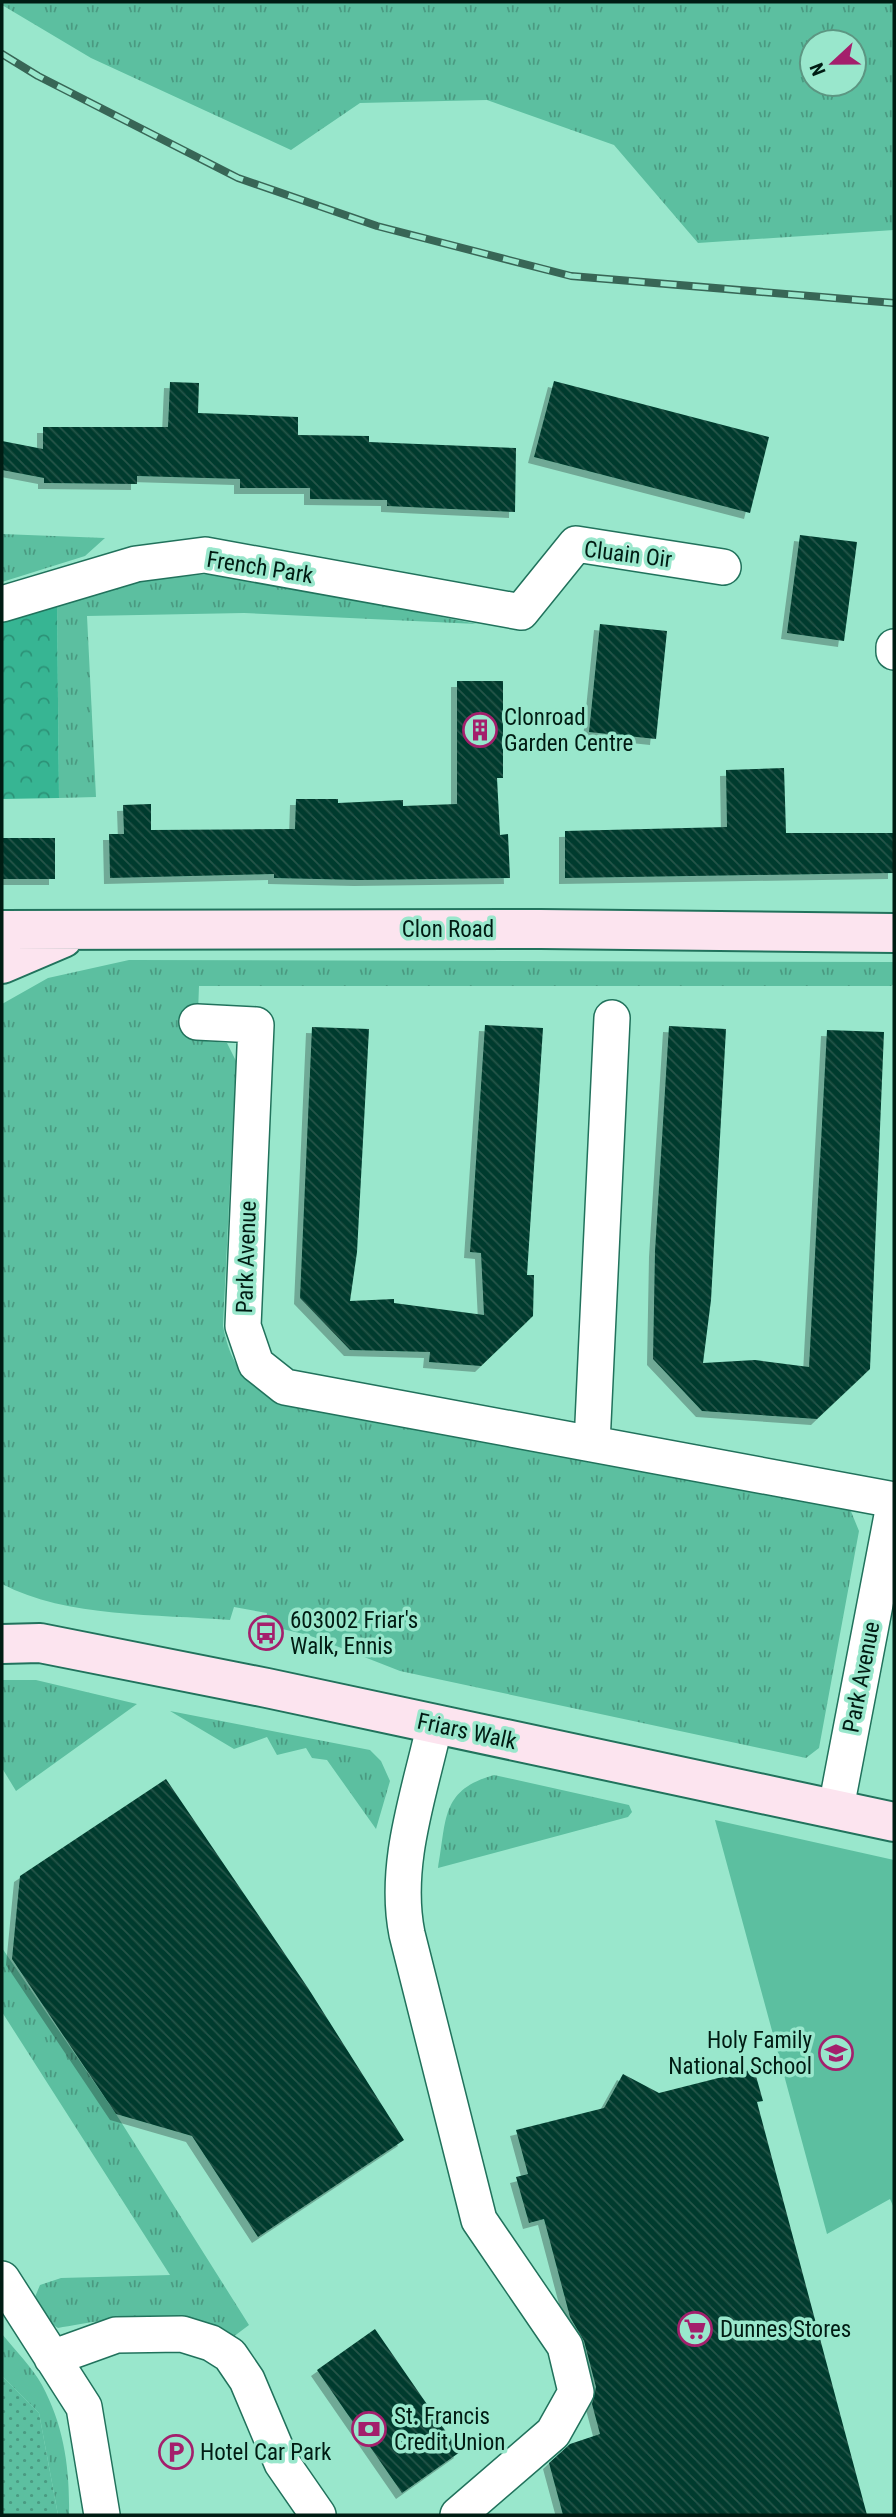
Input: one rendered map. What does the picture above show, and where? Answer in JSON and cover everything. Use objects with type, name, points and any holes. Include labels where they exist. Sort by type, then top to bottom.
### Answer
[{"type":"street","name":"Cluain Oir","points":[[521,612],[576,544],[723,567]]},
{"type":"street","name":"French Park","points":[[2,604],[136,564],[205,555],[521,612]]},
{"type":"street","name":"Clon Road","points":[[2,930],[541,929],[894,933]]},
{"type":"street","points":[[2,964],[84,930]]},
{"type":"street","points":[[592,1444],[612,1018]]},
{"type":"street","name":"Park Avenue","points":[[197,1022],[256,1026],[243,1326],[256,1364],[285,1387],[894,1502],[836,1808]]},
{"type":"street","name":"Friars Walk","points":[[2,1624],[40,1643]]},
{"type":"street","name":"Friars Walk","points":[[2,1644],[40,1643],[435,1723],[894,1822]]},
{"type":"street","points":[[435,1723],[402,1873],[401,1904],[407,1934],[479,2220],[565,2346],[576,2392],[553,2433],[458,2515]]},
{"type":"street","points":[[2,2279],[84,2407],[102,2515]]},
{"type":"street","points":[[52,2358],[116,2335],[182,2334],[211,2343],[230,2355],[247,2380],[282,2463],[318,2515]]},
{"type":"green space","points":[[2,2],[894,2],[894,230],[698,243],[614,145],[487,100],[360,103],[291,150],[91,58],[2,5]]},
{"type":"green space","points":[[2,534],[105,538],[85,556],[2,582]]},
{"type":"green space","points":[[220,573],[477,624],[244,613],[87,616],[96,797],[59,798],[57,602],[113,583]]},
{"type":"green space","points":[[57,602],[59,798],[2,799],[2,619]]},
{"type":"green space","points":[[129,960],[894,962],[894,984],[891,986],[199,986],[197,1040],[227,1043],[236,1061],[223,1326],[236,1364],[250,1382],[283,1405],[850,1509],[859,1531],[819,1748],[806,1758],[400,1671],[308,1635],[265,1625],[267,1613],[234,1607],[230,1620],[84,1609],[28,1595],[2,1584],[2,1004],[48,978]]},
{"type":"green space","points":[[2,1680],[36,1680],[137,1704],[16,1791],[2,1768]]},
{"type":"green space","points":[[170,1711],[370,1750],[381,1761],[390,1781],[376,1829],[327,1760],[312,1758],[306,1748],[277,1755],[267,1737],[234,1749]]},
{"type":"green space","points":[[494,1775],[629,1805],[632,1812],[628,1817],[438,1868],[445,1821],[455,1798],[476,1781]]},
{"type":"green space","name":"Holy Family National School","points":[[715,1820],[894,1860],[894,2208],[890,2199],[827,2234]]},
{"type":"green space","points":[[2,1948],[116,2114],[249,2325],[233,2337],[196,2320],[173,2317],[124,2318],[58,2328],[47,2321],[32,2304],[40,2285],[61,2278],[170,2275],[2,2012]]},
{"type":"green space","points":[[2,2334],[38,2378],[56,2416],[67,2464],[69,2515],[58,2515],[39,2413],[2,2376]]},
{"type":"green space","points":[[2,2376],[39,2413],[58,2515],[2,2515]]},
{"type":"building","points":[[554,381],[769,437],[750,513],[534,457]]},
{"type":"building","points":[[170,382],[199,383],[198,413],[298,417],[298,435],[369,436],[369,442],[516,448],[515,512],[387,506],[387,500],[310,499],[310,488],[240,488],[240,479],[137,476],[137,484],[44,483],[44,478],[2,470],[2,441],[43,449],[43,427],[168,427]]},
{"type":"building","points":[[800,535],[857,542],[844,641],[787,633]]},
{"type":"building","points":[[600,624],[667,631],[656,739],[589,732]]},
{"type":"building","points":[[457,681],[503,681],[503,778],[497,778],[500,835],[508,834],[510,878],[360,880],[274,878],[274,874],[110,878],[109,834],[124,834],[123,805],[151,804],[151,830],[295,829],[296,799],[338,799],[338,803],[403,800],[403,806],[457,804]]},
{"type":"building","points":[[784,768],[786,833],[894,833],[894,873],[565,878],[565,831],[727,827],[726,770]]},
{"type":"building","points":[[3,838],[55,838],[55,879],[3,879]]},
{"type":"building","points":[[485,1025],[543,1028],[527,1275],[534,1275],[533,1316],[481,1366],[429,1362],[430,1352],[350,1350],[300,1298],[312,1027],[369,1029],[357,1252],[350,1301],[394,1299],[394,1303],[484,1315],[481,1253],[470,1252]]},
{"type":"building","points":[[669,1026],[726,1029],[711,1300],[703,1363],[755,1360],[809,1367],[827,1030],[884,1032],[870,1369],[817,1419],[702,1411],[653,1359],[655,1251]]},
{"type":"building","points":[[166,1779],[308,1988],[404,2140],[258,2237],[192,2136],[116,2114],[12,1959],[20,1876]]},
{"type":"building","name":"Dunnes Stores","points":[[754,2069],[763,2101],[757,2102],[867,2515],[563,2515],[549,2463],[570,2444],[600,2434],[592,2404],[596,2387],[584,2341],[570,2317],[544,2219],[529,2223],[516,2177],[528,2174],[516,2130],[604,2108],[623,2074],[659,2093]]},
{"type":"building","points":[[375,2329],[460,2452],[402,2493],[317,2370]]},
{"type":"railway","points":[[2,54],[38,76],[238,178],[377,226],[571,276],[894,303]]},
{"type":"place","name":"Clonroad Garden Centre","points":[[480,730]]},
{"type":"place","name":"603002 Friar's Walk, Ennis","points":[[266,1633]]},
{"type":"place","name":"Holy Family National School","points":[[836,2053]]},
{"type":"place","name":"Dunnes Stores","points":[[695,2329]]},
{"type":"place","name":"St. Francis Credit Union","points":[[369,2429]]},
{"type":"place","name":"Hotel Car Park","points":[[176,2452]]}]
